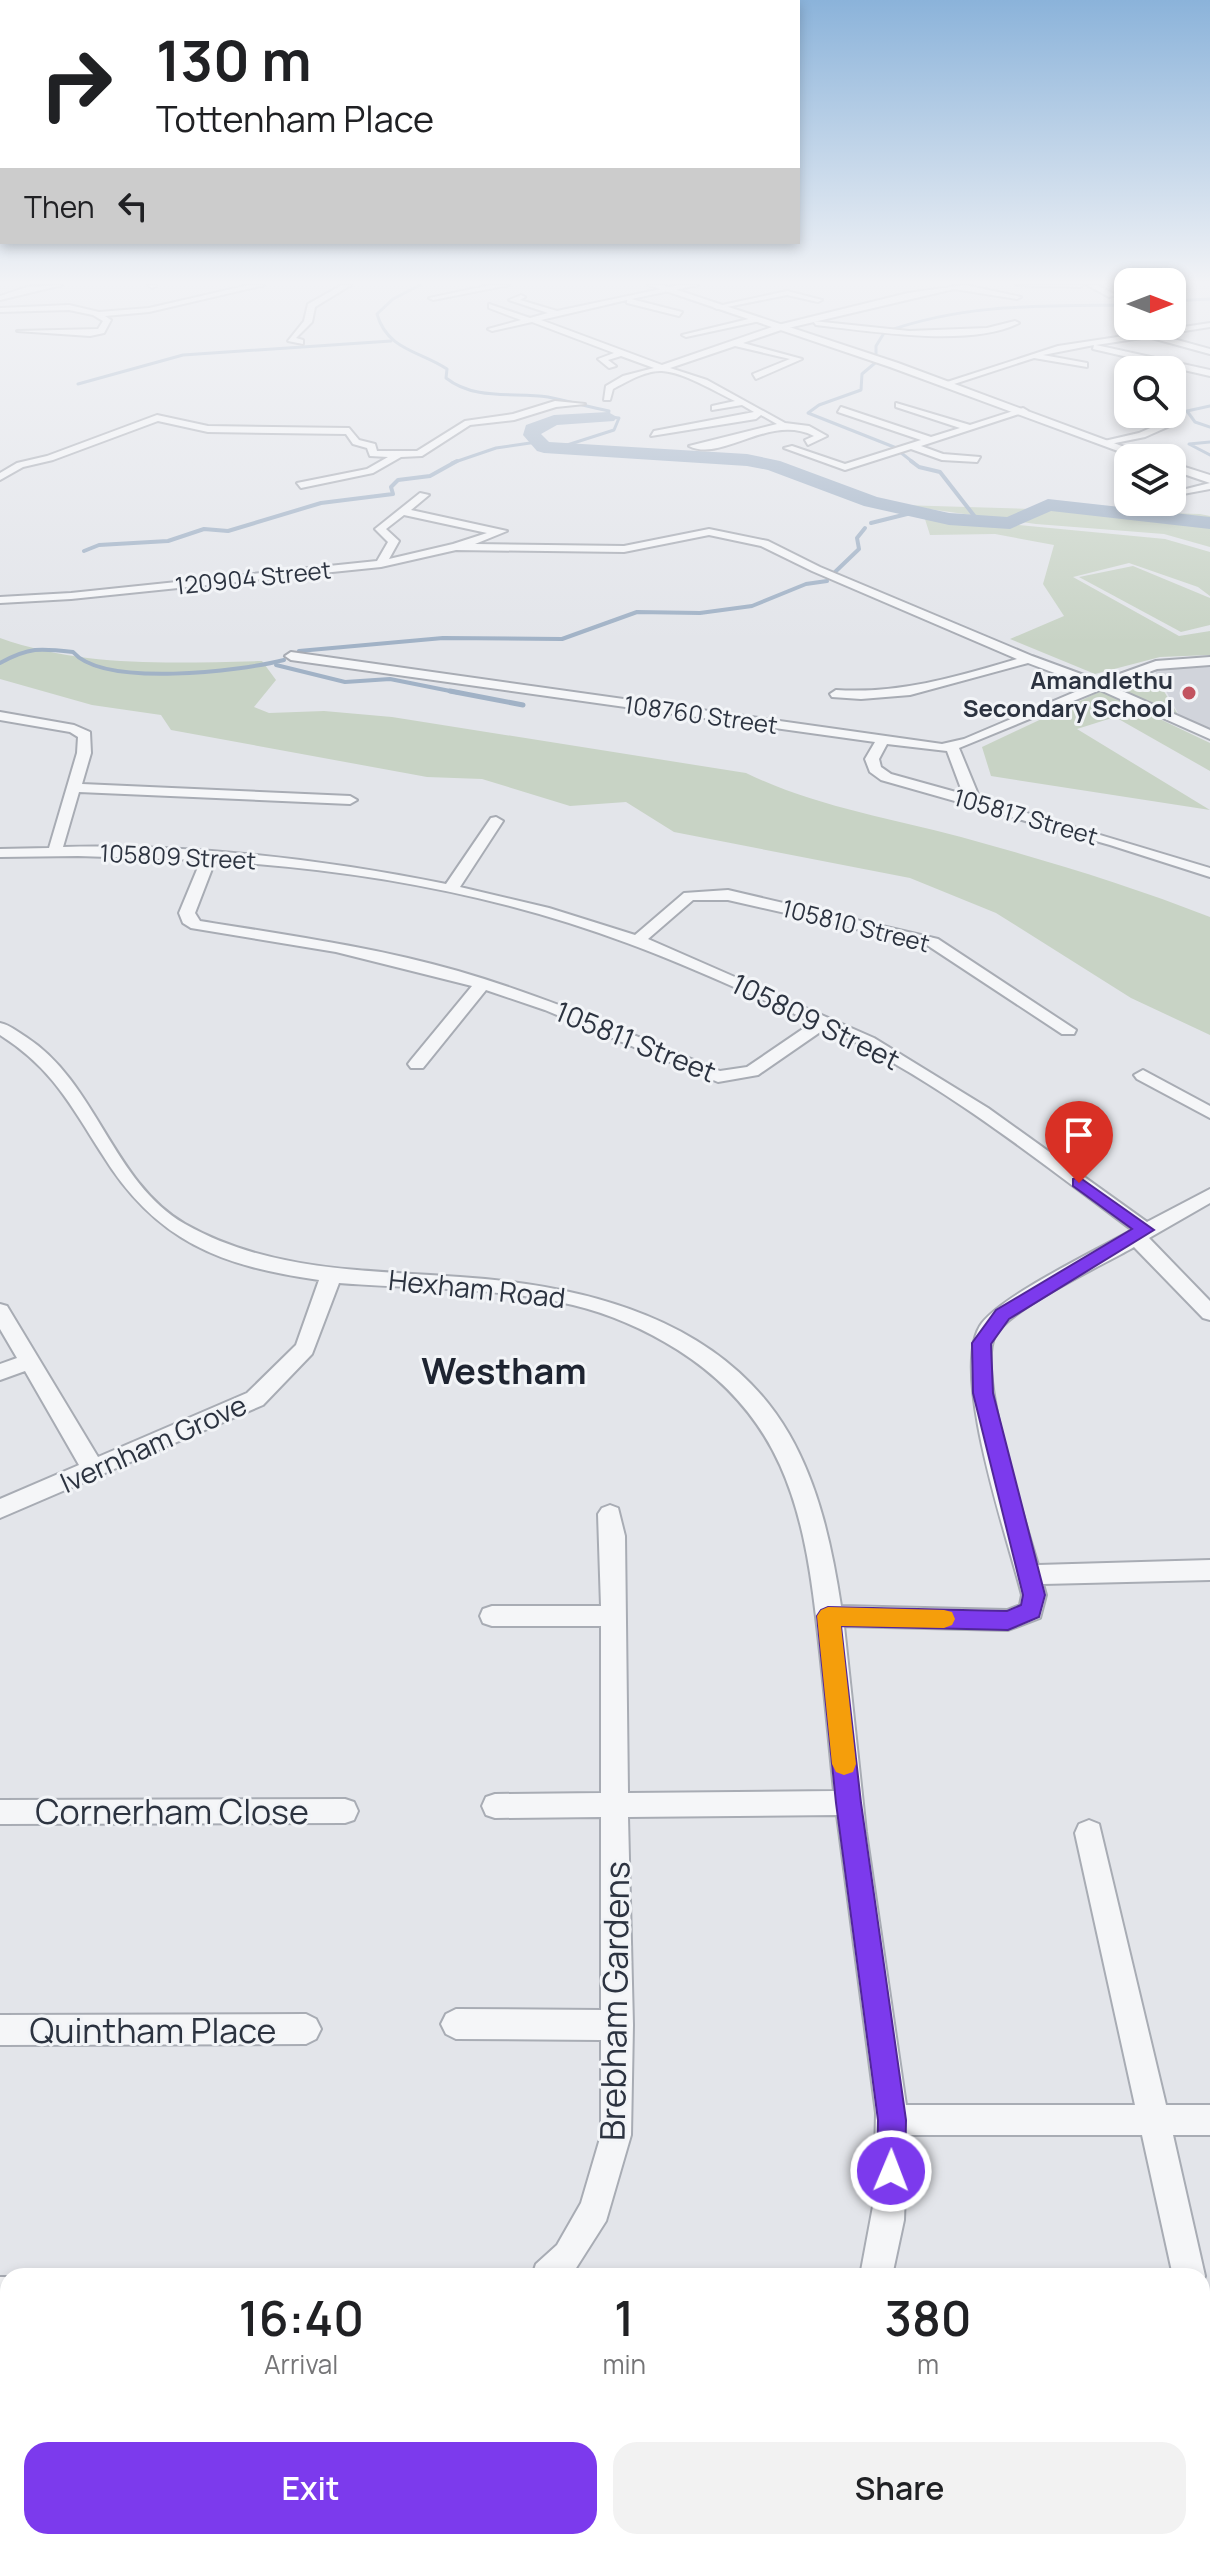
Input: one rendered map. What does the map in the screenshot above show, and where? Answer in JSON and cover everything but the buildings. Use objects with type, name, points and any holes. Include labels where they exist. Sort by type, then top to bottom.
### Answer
[{"type":"street","points":[[0,477],[20,465],[157,418],[208,429],[349,431],[354,441],[372,446],[373,454],[401,455],[419,454],[468,423],[514,417],[555,404],[581,404]]},
{"type":"street","points":[[715,408],[735,404]]},
{"type":"street","points":[[748,404],[781,422],[822,436],[808,442]]},
{"type":"street","points":[[1004,404],[1114,445]]},
{"type":"street","points":[[899,405],[967,427]]},
{"type":"street","points":[[841,410],[930,440]]},
{"type":"street","points":[[654,434],[756,416],[759,411]]},
{"type":"street","points":[[789,448],[845,467],[1023,411]]},
{"type":"street","points":[[694,446],[716,445],[781,422]]},
{"type":"street","points":[[1105,442],[1142,435],[1158,428]]},
{"type":"street","points":[[914,447],[942,457],[977,459]]},
{"type":"street","points":[[301,485],[370,471],[401,455]]},
{"type":"street","points":[[9,458],[39,460]]},
{"type":"street","points":[[1186,471],[1210,479]]},
{"type":"street","points":[[1186,490],[1210,486]]},
{"type":"street","points":[[381,564],[394,541],[380,529],[424,495]]},
{"type":"street","name":"120904 Street","points":[[0,600],[71,596],[381,564],[456,547],[498,532],[403,512]]},
{"type":"street","points":[[456,547],[542,550],[631,548],[709,532],[773,546],[831,575],[1028,659],[1099,685],[1210,735]]},
{"type":"street","name":"108760 Street","points":[[291,656],[952,747],[1146,667],[1210,661]]},
{"type":"street","points":[[836,694],[874,696],[948,686],[1028,659]]},
{"type":"street","points":[[0,716],[83,733],[85,745],[55,851]]},
{"type":"street","name":"105817 Street","points":[[883,739],[873,754],[873,765],[878,773],[1210,873]]},
{"type":"street","points":[[952,747],[960,763],[965,789],[975,802]]},
{"type":"street","points":[[73,788],[350,800]]},
{"type":"street","points":[[450,890],[496,821]]},
{"type":"street","name":"105809 Street","points":[[0,853],[55,851],[210,856],[322,866],[512,903],[637,941],[825,1021],[877,1047],[980,1109],[1140,1233],[1210,1313]]},
{"type":"street","name":"105811 Street","points":[[210,856],[187,913],[188,920],[196,925],[351,950],[482,984],[591,1021],[718,1077],[752,1071],[825,1021]]},
{"type":"street","name":"105810 Street","points":[[637,941],[689,896],[728,895],[932,942],[1068,1030]]},
{"type":"street","points":[[417,1064],[482,984]]},
{"type":"street","name":"Hexham Road","points":[[0,1028],[36,1050],[59,1074],[123,1172],[147,1203],[175,1226],[253,1260],[332,1273],[510,1288],[589,1302],[629,1315],[713,1364],[746,1395],[779,1436],[815,1530],[828,1616],[848,1803],[892,2120],[884,2252],[879,2268]]},
{"type":"street","points":[[1143,1075],[1210,1113]]},
{"type":"street","points":[[828,1616],[1008,1620],[1031,1611],[1034,1595],[983,1393],[981,1343],[989,1329],[1014,1306],[1210,1195]]},
{"type":"street","name":"Ivernham Grove","points":[[0,1509],[229,1412],[273,1385],[305,1349],[332,1273]]},
{"type":"street","points":[[0,1311],[93,1469]]},
{"type":"street","points":[[0,1372],[28,1362]]},
{"type":"street","name":"Brebham Gardens","points":[[556,2268],[568,2256],[595,2210],[609,2167],[617,2120],[614,1616],[610,1514]]},
{"type":"street","points":[[1029,1575],[1210,1570]]},
{"type":"street","points":[[492,1616],[614,1616]]},
{"type":"street","points":[[495,1806],[848,1803]]},
{"type":"street","name":"Cornerham Close","points":[[0,1812],[345,1811]]},
{"type":"street","points":[[1089,1833],[1187,2268]]},
{"type":"street","points":[[456,2024],[618,2025]]},
{"type":"street","name":"Quintham Place","points":[[0,2030],[306,2029]]},
{"type":"street","points":[[892,2120],[1210,2120]]},
{"type":"shaded area","name":"Amandlethu Secondary School","points":[[1210,666],[1210,731],[1180,717],[1154,669]]},
{"type":"green space","points":[[900,505],[1114,511],[1114,516],[1200,514],[1210,516],[1210,547],[1164,534],[1036,524]]},
{"type":"green space","points":[[924,516],[1165,539],[1210,552],[1210,596],[1198,587],[1129,563],[1073,577],[1179,636],[1210,631],[1210,655],[1160,657],[1095,674],[1010,639],[1064,616],[1043,584],[1054,545],[995,534],[930,535]]},
{"type":"green space","points":[[1133,566],[1210,598],[1210,625],[1181,632],[1079,577]]},
{"type":"green space","points":[[0,638],[64,655],[130,662],[262,661],[276,680],[254,707],[269,713],[324,711],[392,717],[746,773],[825,803],[961,837],[1118,884],[1210,917],[1210,1035],[1131,998],[996,913],[910,878],[674,832],[626,802],[570,806],[482,779],[427,777],[171,730],[161,715],[92,705],[0,679]]},
{"type":"green space","points":[[1151,670],[1179,716],[1113,688],[1115,684]]},
{"type":"green space","points":[[1101,691],[1210,743],[1210,771],[1115,717],[1077,729],[1210,810],[991,776],[982,747]]},
{"type":"waterway","points":[[570,448],[564,446],[614,430],[619,418],[608,417],[609,411],[578,404]]},
{"type":"waterway","points":[[822,404],[808,413],[899,449]]},
{"type":"waterway","points":[[1210,406],[1187,411],[1195,422],[1210,427]]},
{"type":"waterway","points":[[608,417],[554,420],[533,429],[532,435],[544,447],[747,460],[773,465],[871,502],[949,519],[1010,523],[1048,505],[1210,523]]},
{"type":"waterway","points":[[456,462],[496,448],[537,442]]},
{"type":"waterway","points":[[1210,442],[1189,444],[1210,455]]},
{"type":"waterway","points":[[900,452],[914,463]]},
{"type":"waterway","points":[[911,461],[919,467],[940,472],[979,522]]},
{"type":"waterway","points":[[84,551],[99,545],[168,541],[204,529],[228,531],[321,503],[393,494],[391,487],[398,480],[430,476],[456,462]]},
{"type":"waterway","points":[[871,523],[915,512]]},
{"type":"waterway","points":[[835,572],[859,549],[857,538],[865,528]]},
{"type":"waterway","points":[[299,651],[443,638],[562,639],[637,612],[700,613],[752,606],[806,584],[827,581]]},
{"type":"waterway","points":[[0,663],[27,651],[43,650],[73,652],[89,663],[113,670],[174,674],[284,660]]},
{"type":"waterway","points":[[276,665],[345,682],[390,679],[450,691]]},
{"type":"waterway","points":[[450,691],[523,705]]},
{"type":"waterway","points":[[450,691],[460,693]]},
{"type":"slow traffic","points":[[844,1764],[828,1616],[944,1619]]},
{"type":"place","name":"Amandlethu Secondary School","points":[[1189,693]]},
{"type":"district","name":"Westham","points":[[504,1370]]},
{"type":"route","points":[[891,2171],[892,2120],[848,1803],[828,1616],[1008,1620],[1031,1611],[1034,1595],[983,1393],[979,1358],[981,1343],[1002,1315],[1145,1230],[1079,1183]]}]
